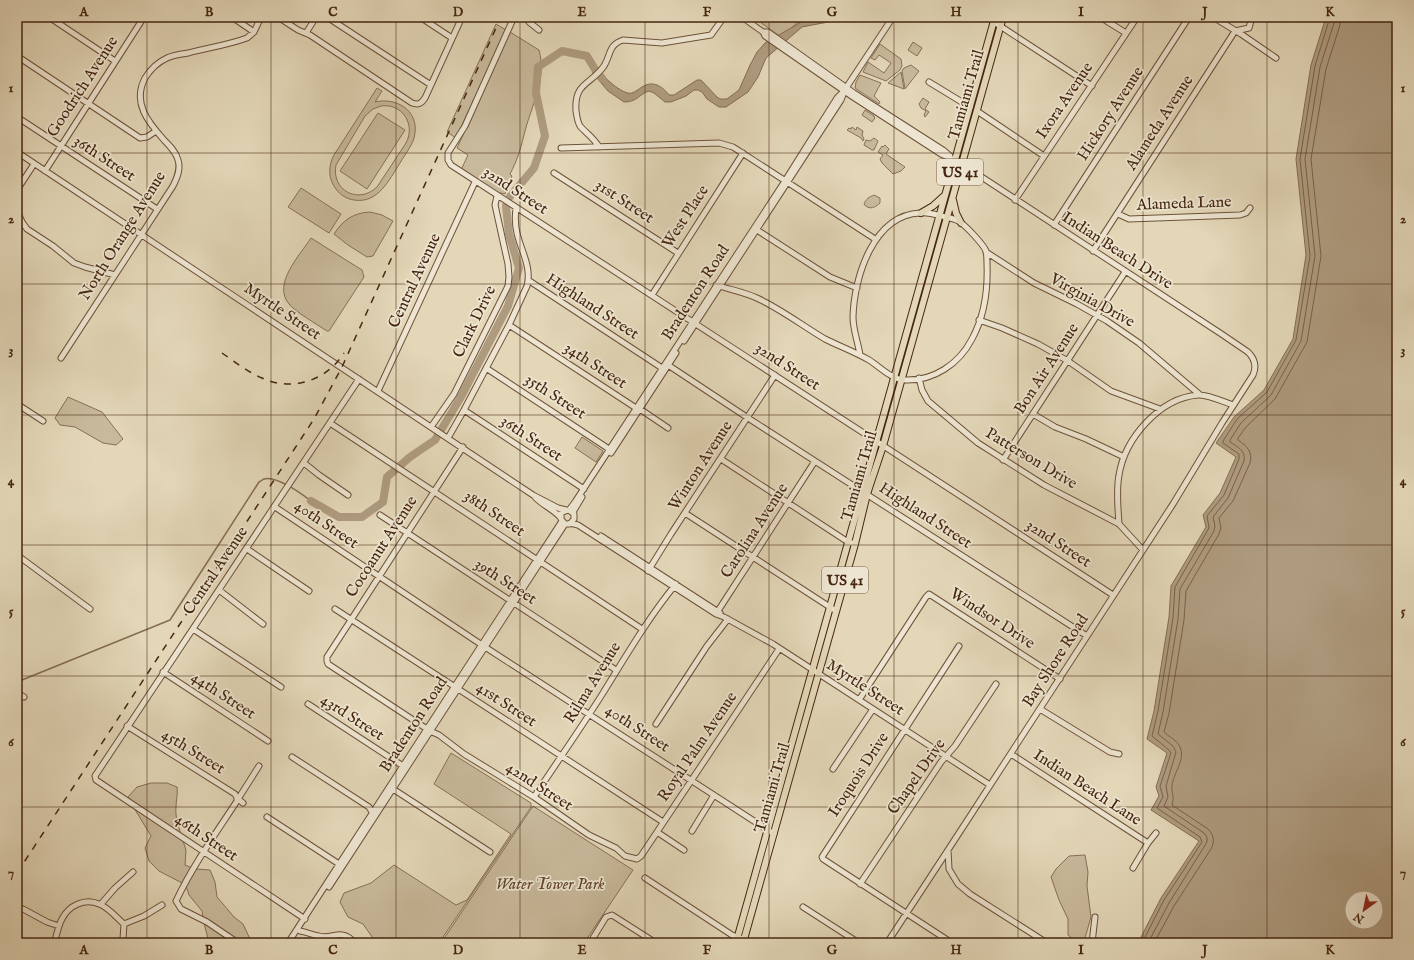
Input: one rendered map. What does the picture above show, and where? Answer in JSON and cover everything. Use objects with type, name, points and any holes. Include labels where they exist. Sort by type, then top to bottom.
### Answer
[{"type":"main road","name":"Tamiami Trail","points":[[736,940],[848,542],[883,446],[1003,17]]},
{"type":"main road","name":"Tamiami Trail","points":[[744,941],[855,544],[876,442],[994,20]]},
{"type":"main road","points":[[974,93],[974,106],[976,111]]},
{"type":"main road","points":[[970,107],[972,127]]},
{"type":"main road","points":[[921,213],[933,206],[945,194]]},
{"type":"main road","points":[[952,198],[956,213],[961,223]]},
{"type":"street","points":[[49,17],[115,61]]},
{"type":"street","name":"Goodrich Avenue","points":[[45,171],[143,17]]},
{"type":"street","points":[[232,17],[254,32],[261,17]]},
{"type":"street","points":[[278,17],[306,33],[412,103],[420,104],[425,98],[462,17]]},
{"type":"street","points":[[306,33],[316,17]]},
{"type":"street","points":[[327,17],[431,85]]},
{"type":"street","points":[[420,17],[452,38]]},
{"type":"street","name":"32nd Street","points":[[514,17],[461,133],[448,154],[450,164],[475,182],[694,322],[1113,595]]},
{"type":"street","points":[[529,17],[530,22],[539,30]]},
{"type":"street","points":[[599,146],[596,141],[581,127],[576,114],[576,100],[578,93],[605,64],[610,48],[619,41],[629,39],[648,43],[662,43],[711,35],[724,17]]},
{"type":"street","name":"Indian Beach Drive","points":[[742,17],[941,154],[962,164],[1248,352],[1252,355],[1255,362]]},
{"type":"street","name":"Bradenton Road","points":[[565,521],[562,513],[570,512],[638,408],[662,368],[757,230],[837,98],[845,89],[894,17]]},
{"type":"street","points":[[1100,17],[1126,33]]},
{"type":"street","name":"Ixora Avenue","points":[[1015,200],[1137,17]]},
{"type":"street","name":"Hickory Avenue","points":[[1054,225],[1189,17]]},
{"type":"street","points":[[1213,17],[1276,58]]},
{"type":"street","name":"Alameda Avenue","points":[[1093,251],[1235,31],[1249,28],[1252,17]]},
{"type":"street","points":[[994,20],[1000,26],[1092,86]]},
{"type":"street","name":"North Orange Avenue","points":[[61,358],[176,182],[179,171],[178,160],[173,150],[156,131],[143,111],[140,100],[144,79],[150,70],[166,58],[240,41],[251,36],[254,32]]},
{"type":"street","points":[[17,56],[140,138],[147,137],[156,131]]},
{"type":"street","points":[[929,82],[970,107]]},
{"type":"street","points":[[976,111],[1044,156]]},
{"type":"street","name":"36th Street","points":[[17,117],[157,209]]},
{"type":"street","points":[[562,148],[719,143],[733,147],[875,239]]},
{"type":"street","name":"Myrtle Street","points":[[17,152],[533,494],[558,508],[570,512],[583,525],[674,586],[819,674],[990,785]]},
{"type":"street","name":"West Place","points":[[652,295],[743,154]]},
{"type":"street","points":[[17,190],[34,164]]},
{"type":"street","name":"31st Street","points":[[554,173],[678,253]]},
{"type":"street","name":"Bradenton Road","points":[[719,286],[787,181]]},
{"type":"street","name":"Central Avenue","points":[[378,391],[475,182]]},
{"type":"street","name":"Clark Drive","points":[[433,428],[454,394],[508,286],[508,264],[495,205],[497,196]]},
{"type":"street","points":[[446,437],[464,410],[509,325],[526,289],[528,280],[526,263],[517,234],[516,208]]},
{"type":"street","name":"Alameda Lane","points":[[1118,214],[1129,219],[1240,215],[1246,213],[1250,208]]},
{"type":"street","points":[[17,210],[27,229],[74,262],[85,267],[115,275]]},
{"type":"street","points":[[719,286],[760,299],[826,339],[860,355],[894,377],[901,379],[919,378],[938,373],[954,363],[964,352],[970,342],[979,320],[987,285],[986,252],[973,235],[961,223],[939,216],[921,213],[914,214],[900,219],[888,226],[875,239],[865,261],[854,303],[853,323],[860,355]]},
{"type":"street","points":[[757,230],[830,277],[857,288]]},
{"type":"street","name":"Virginia Drive","points":[[986,252],[996,257],[1034,284],[1097,315],[1139,343],[1199,394]]},
{"type":"street","name":"Bon Air Avenue","points":[[1003,460],[1125,272]]},
{"type":"street","name":"Highland Street","points":[[528,280],[662,368]]},
{"type":"street","points":[[916,297],[924,299]]},
{"type":"street","points":[[979,320],[1025,337],[1068,361],[1111,391],[1160,409]]},
{"type":"street","name":"Bradenton Road","points":[[565,521],[573,521],[570,512],[609,449],[668,366],[694,322]]},
{"type":"street","name":"34th Street","points":[[509,325],[668,428]]},
{"type":"street","name":"Bay Shore Road","points":[[887,943],[1173,504],[1253,375],[1255,370],[1255,362]]},
{"type":"street","name":"Highland Street","points":[[668,366],[1087,636]]},
{"type":"street","name":"35th Street","points":[[486,368],[609,449]]},
{"type":"street","name":"Winton Avenue","points":[[650,569],[775,375]]},
{"type":"street","name":"Patterson Drive","points":[[919,378],[922,390],[928,401],[978,443],[1044,485],[1119,524],[1143,550]]},
{"type":"street","name":"Central Avenue","points":[[95,778],[95,774],[247,549],[359,379]]},
{"type":"street","points":[[1119,524],[1119,473],[1124,457],[1137,434],[1160,409],[1182,399],[1199,394],[1233,405]]},
{"type":"street","points":[[17,404],[43,421]]},
{"type":"street","name":"36th Street","points":[[464,410],[584,489]]},
{"type":"street","points":[[1033,414],[1055,427],[1086,439],[1124,457]]},
{"type":"street","name":"38th Street","points":[[330,422],[435,490],[642,629]]},
{"type":"street","name":"Cocoanut Avenue","points":[[327,661],[327,657],[378,576],[462,447]]},
{"type":"street","points":[[721,459],[848,542],[855,544]]},
{"type":"street","name":"Carolina Avenue","points":[[717,612],[816,461]]},
{"type":"street","points":[[304,463],[348,495]]},
{"type":"street","name":"Myrtle Street","points":[[533,494],[541,503],[565,521],[578,525],[650,569]]},
{"type":"street","name":"40th Street","points":[[275,507],[484,646],[774,834]]},
{"type":"street","points":[[685,514],[836,611]]},
{"type":"street","name":"39th Street","points":[[380,515],[616,670]]},
{"type":"street","name":"Bradenton Road","points":[[288,943],[372,812],[484,646],[565,521]]},
{"type":"street","points":[[247,549],[308,591]]},
{"type":"street","points":[[17,556],[90,610]]},
{"type":"street","name":"Rilma Avenue","points":[[534,797],[589,714],[642,629],[674,586]]},
{"type":"street","points":[[219,590],[263,624]]},
{"type":"street","name":"Windsor Drive","points":[[859,700],[926,597],[930,594],[1060,679]]},
{"type":"street","name":"41st Street","points":[[335,609],[663,822]]},
{"type":"street","points":[[656,724],[726,618]]},
{"type":"street","points":[[193,629],[281,687]]},
{"type":"street","name":"Iroquois Drive","points":[[860,884],[822,858],[958,646]]},
{"type":"street","name":"Royal Palm Avenue","points":[[636,859],[641,856],[779,649]]},
{"type":"street","name":"42nd Street","points":[[327,661],[328,664],[428,730],[439,735],[464,754],[534,797],[589,835],[616,848],[625,856],[636,859]]},
{"type":"street","name":"44th Street","points":[[163,672],[268,741]]},
{"type":"street","name":"Chapel Drive","points":[[860,884],[932,775],[955,746],[996,684]]},
{"type":"street","points":[[17,693],[24,697]]},
{"type":"street","name":"43rd Street","points":[[308,704],[403,766]]},
{"type":"street","points":[[833,769],[873,709]]},
{"type":"street","points":[[1040,709],[1110,752],[1119,754]]},
{"type":"street","name":"45th Street","points":[[127,726],[235,794],[237,798],[244,803]]},
{"type":"street","name":"Bradenton Road","points":[[292,943],[393,789],[428,730]]},
{"type":"street","name":"Indian Beach Lane","points":[[1011,754],[1148,843]]},
{"type":"street","points":[[292,757],[369,807],[372,812]]},
{"type":"street","points":[[238,943],[207,922],[181,909],[176,901],[204,852],[237,801],[237,798],[240,796],[259,766]]},
{"type":"street","name":"46th Street","points":[[95,778],[305,918]]},
{"type":"street","points":[[393,789],[490,852]]},
{"type":"street","points":[[692,831],[714,795]]},
{"type":"street","points":[[17,805],[18,796]]},
{"type":"street","points":[[268,817],[339,864]]},
{"type":"street","points":[[657,832],[684,850]]},
{"type":"street","name":"Indian Beach Lane","points":[[1133,868],[1156,833]]},
{"type":"street","points":[[948,850],[949,869],[958,884],[970,894],[1046,943]]},
{"type":"street","points":[[101,904],[115,888],[133,872]]},
{"type":"street","points":[[645,878],[728,932],[736,940],[753,943]]},
{"type":"street","points":[[860,884],[952,943]]},
{"type":"street","points":[[54,943],[63,917],[76,904],[84,902],[101,904],[124,924]]},
{"type":"street","points":[[124,924],[144,916],[162,905]]},
{"type":"street","points":[[803,907],[859,943]]},
{"type":"street","points":[[23,909],[47,922],[59,926]]},
{"type":"street","points":[[590,943],[606,918],[612,915],[656,943]]},
{"type":"street","points":[[1092,943],[1095,917]]},
{"type":"street","points":[[124,924],[124,943]]},
{"type":"street","points":[[300,931],[324,937],[342,935],[350,938],[355,943]]},
{"type":"green space","points":[[753,17],[810,17],[797,23],[781,37]]},
{"type":"green space","points":[[496,24],[506,30],[456,138],[447,132]]},
{"type":"green space","points":[[510,32],[539,50],[541,71],[538,91],[519,153],[510,174],[512,176],[505,194],[496,192],[461,170],[468,155],[457,148]]},
{"type":"green space","points":[[913,42],[922,48],[917,56],[908,50]]},
{"type":"green space","points":[[880,44],[901,59],[902,66],[900,70],[886,81],[863,72],[868,62],[884,73],[891,63],[879,55],[875,60],[871,58]]},
{"type":"green space","points":[[911,65],[919,71],[905,89],[902,71],[904,68]]},
{"type":"green space","points":[[901,72],[904,89],[888,83]]},
{"type":"green space","points":[[860,75],[881,83],[874,96],[880,102],[879,104],[855,88],[856,82]]},
{"type":"green space","points":[[377,88],[382,91],[375,102],[383,101],[398,104],[404,107],[413,118],[415,133],[411,145],[392,177],[376,195],[370,198],[354,200],[344,196],[338,191],[333,185],[330,177],[330,168],[334,155]],"holes":[[[381,106],[389,106],[401,111],[405,116],[408,122],[409,136],[377,187],[362,195],[354,195],[342,188],[338,182],[336,165],[365,116],[373,109]]]},
{"type":"green space","points":[[923,98],[929,102],[925,109],[929,112],[925,117],[924,115],[926,111],[921,108],[919,104]]},
{"type":"green space","points":[[865,110],[874,116],[875,118],[872,122],[862,115]]},
{"type":"green space","points":[[378,113],[405,130],[367,189],[340,171]]},
{"type":"green space","points":[[852,127],[856,130],[857,127],[863,131],[863,141],[861,138],[847,130],[849,128],[851,129]]},
{"type":"green space","points":[[874,138],[878,141],[874,150],[864,145],[866,140],[870,141]]},
{"type":"green space","points":[[885,145],[889,149],[886,154],[905,167],[901,171],[893,174],[882,163],[880,159],[883,155],[878,152],[882,146],[883,147]]},
{"type":"green space","points":[[301,188],[341,214],[329,233],[288,207]]},
{"type":"green space","points":[[874,195],[880,198],[880,203],[872,208],[866,206],[864,204],[866,201],[869,197]]},
{"type":"green space","points":[[370,212],[382,215],[393,221],[373,256],[367,257],[334,234],[349,218],[358,214]]},
{"type":"green space","points":[[311,238],[362,270],[364,277],[329,331],[306,318],[289,304],[285,296],[284,288],[290,270]]},
{"type":"green space","points":[[68,397],[102,412],[123,439],[116,445],[103,443],[75,427],[60,425],[55,418]]},
{"type":"green space","points":[[582,437],[603,451],[596,462],[575,448]]},
{"type":"green space","points":[[451,753],[531,803],[531,807],[439,943],[378,943],[363,924],[348,917],[340,902],[344,893],[371,883],[394,865],[456,905],[467,900],[511,834],[434,784]]},
{"type":"green space","points":[[151,783],[167,783],[177,787],[176,814],[181,834],[129,799],[128,797],[137,787]]},
{"type":"green space","name":"Water Tower Park","points":[[533,806],[633,870],[584,943],[441,943]]},
{"type":"green space","points":[[134,808],[183,841],[186,850],[185,865],[192,868],[182,883],[159,871],[149,861],[145,848],[151,836]]},
{"type":"green space","points":[[1085,855],[1088,872],[1087,886],[1091,917],[1085,938],[1078,943],[1068,935],[1068,919],[1059,900],[1051,877],[1056,869],[1069,856]]},
{"type":"green space","points":[[196,869],[210,870],[215,882],[217,897],[234,917],[243,924],[252,943],[242,943],[203,917],[202,911],[189,895],[186,886]]},
{"type":"green space","points":[[204,923],[234,943],[209,943]]},
{"type":"water","points":[[810,17],[847,17],[802,27],[766,58],[758,77],[748,92],[726,107],[719,107],[707,99],[702,92],[698,90],[694,90],[686,96],[671,102],[665,102],[649,91],[635,100],[624,102],[608,91],[592,72],[597,68],[613,84],[628,93],[633,93],[646,85],[654,84],[663,89],[669,95],[674,95],[697,80],[701,80],[717,97],[720,99],[727,99],[739,90],[757,52],[765,43]]},
{"type":"water","points":[[1326,17],[1397,17],[1397,943],[1138,943],[1161,898],[1199,841],[1151,810],[1159,796],[1156,787],[1167,753],[1147,739],[1154,711],[1169,617],[1171,586],[1206,527],[1203,515],[1220,493],[1236,457],[1216,443],[1234,417],[1264,390],[1293,339],[1306,255],[1296,159],[1311,65]]},
{"type":"waterway","points":[[508,199],[534,168],[545,136],[536,93],[538,67],[562,51],[587,56],[602,78]]},
{"type":"waterway","points":[[311,501],[339,517],[362,517],[383,502],[387,477],[410,457],[435,440],[461,397],[508,306],[519,268],[509,234],[506,206]]},
{"type":"waterway","points":[[17,682],[170,620],[259,482],[264,479],[282,482],[311,501]]},
{"type":"railway","points":[[17,873],[314,419],[342,367],[501,17]]},
{"type":"railway","points":[[222,353],[257,376],[273,382],[285,384],[296,384],[318,377],[337,363],[344,353]]}]
